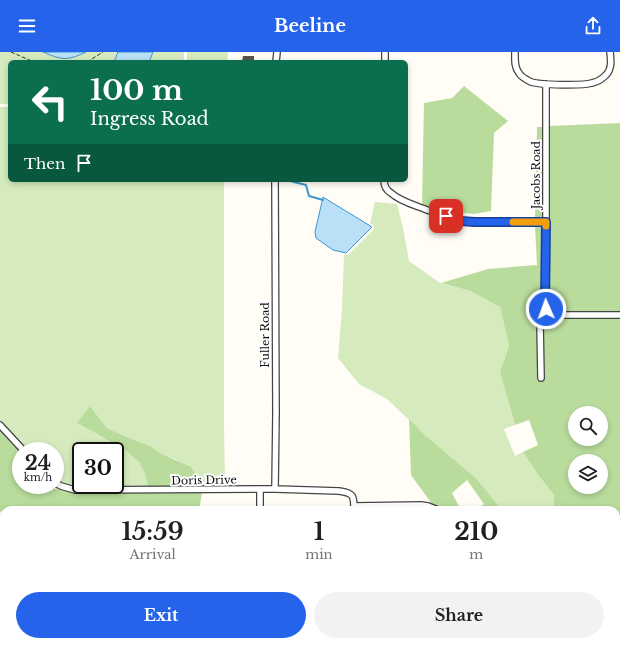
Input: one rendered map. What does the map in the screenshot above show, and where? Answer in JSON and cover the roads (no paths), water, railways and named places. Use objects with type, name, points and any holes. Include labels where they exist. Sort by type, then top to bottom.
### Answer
[{"type":"street","points":[[515,52],[516,68],[520,75],[532,82],[546,84],[588,84],[600,80],[607,74],[610,67],[610,52]]},
{"type":"street","name":"Jacobs Road","points":[[546,84],[545,306],[549,312]]},
{"type":"street","name":"Fuller Road","points":[[275,182],[275,489]]},
{"type":"street","points":[[384,182],[386,189],[395,196],[411,204],[461,221],[546,222]]},
{"type":"street","points":[[541,378],[540,322],[549,312],[559,315],[620,315]]},
{"type":"street","points":[[0,425],[16,442]]},
{"type":"street","name":"Doris Drive","points":[[64,487],[75,490],[339,490],[353,495],[354,506]]},
{"type":"street","points":[[260,489],[260,506]]},
{"type":"street","points":[[399,506],[428,506]]},
{"type":"water","points":[[43,52],[86,52],[73,57],[63,58]]},
{"type":"water","points":[[118,52],[153,52],[150,60],[115,60]]},
{"type":"water","points":[[323,197],[372,227],[346,253],[333,250],[316,238],[315,232]]},
{"type":"waterway","points":[[294,182],[306,185],[309,196],[323,200]]}]
